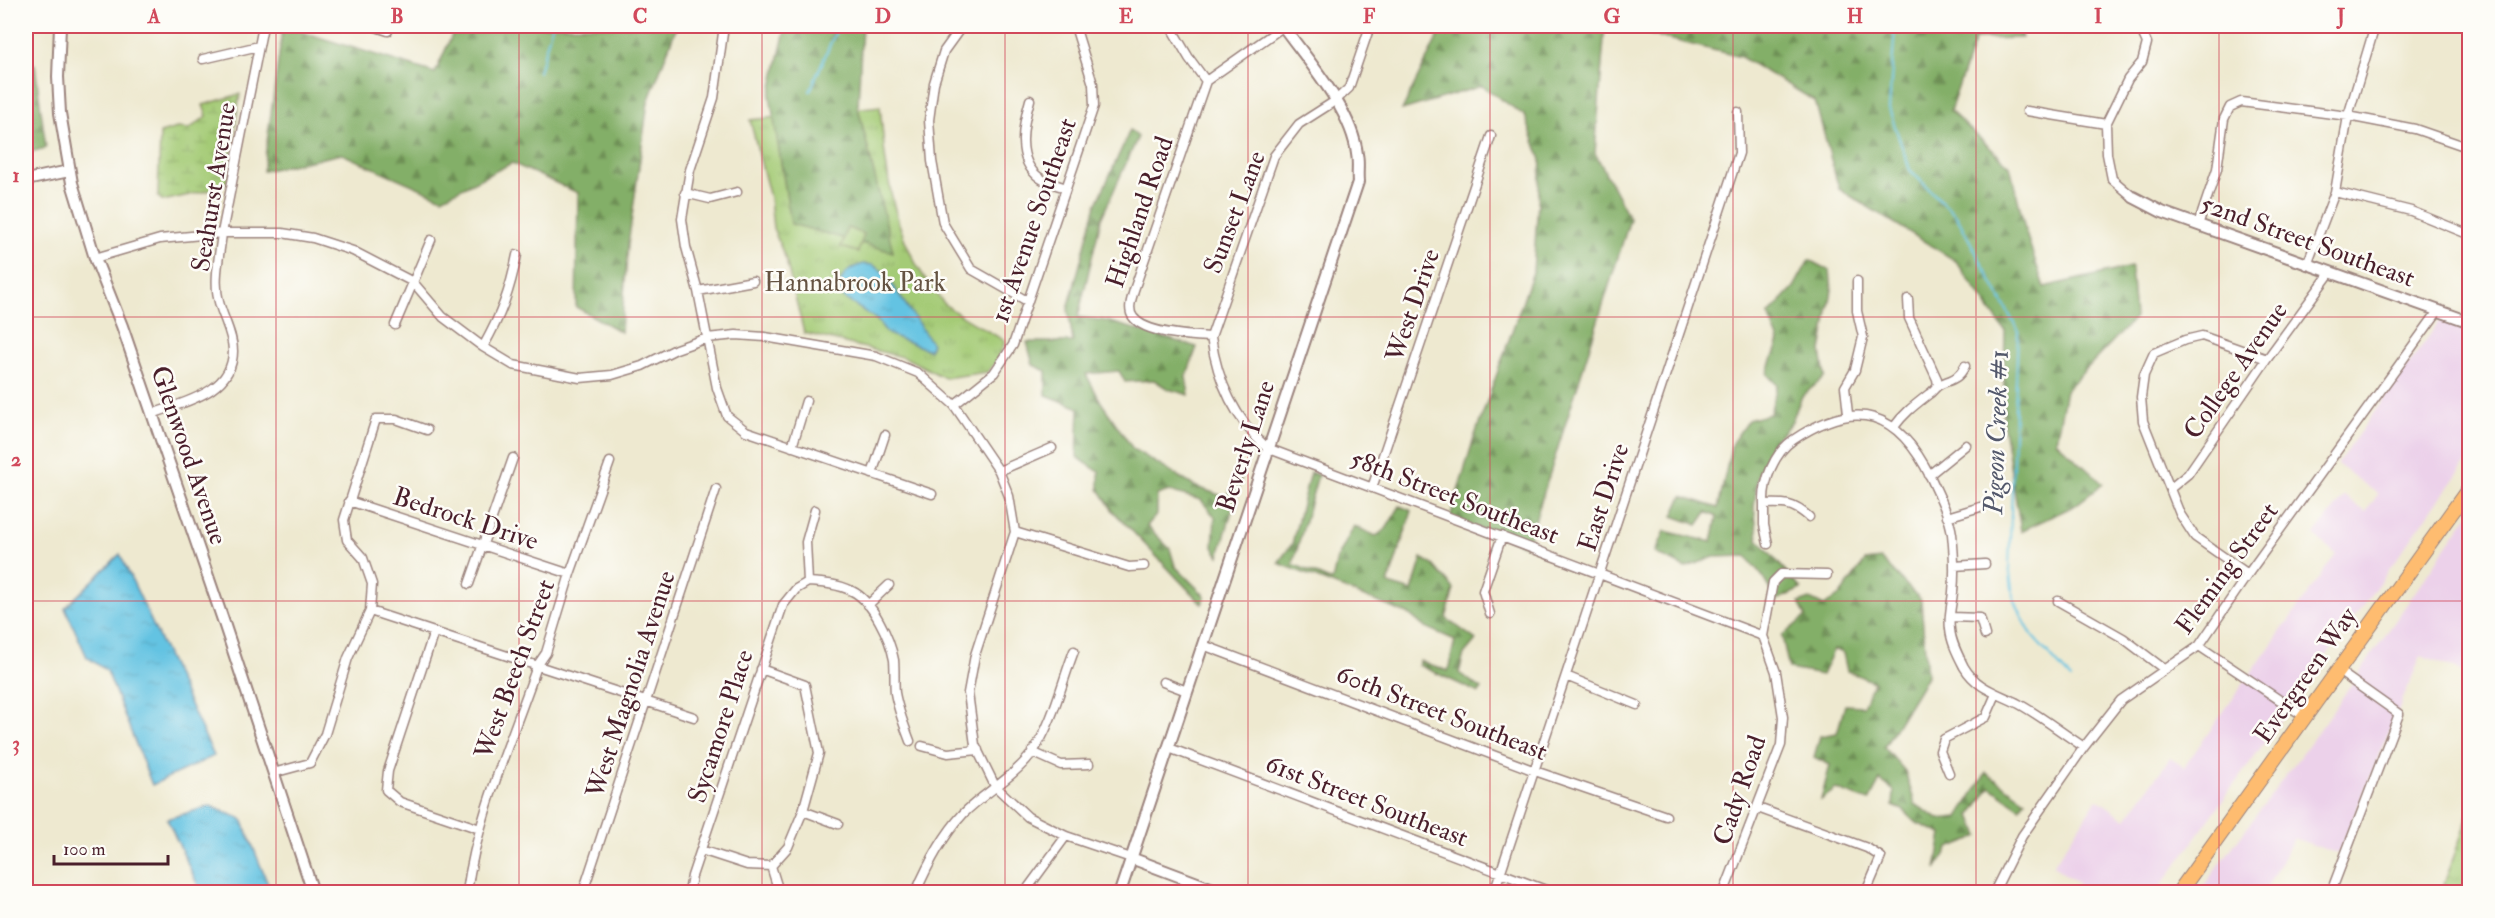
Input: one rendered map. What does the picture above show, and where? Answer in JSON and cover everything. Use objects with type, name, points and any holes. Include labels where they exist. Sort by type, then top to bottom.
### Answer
[{"type":"main road","name":"Evergreen Way","points":[[2180,892],[2469,487]]},
{"type":"street","name":"Glenwood Avenue","points":[[60,26],[58,77],[60,112],[69,171],[95,258],[152,414],[313,892]]},
{"type":"street","name":"Seahurst Avenue","points":[[152,414],[197,398],[220,384],[229,372],[233,351],[219,301],[218,289],[222,233],[263,26]]},
{"type":"street","points":[[374,26],[388,31]]},
{"type":"street","points":[[724,26],[714,98],[685,193],[682,219],[717,388],[727,416],[746,430],[932,494]]},
{"type":"street","points":[[962,26],[944,51],[934,83],[929,120],[932,160],[943,223],[971,269],[1027,301]]},
{"type":"street","name":"1st Avenue Southeast","points":[[954,405],[994,373],[1013,345],[1094,106],[1093,84],[1075,26]]},
{"type":"street","points":[[1170,26],[1206,81],[1284,26]]},
{"type":"street","name":"Beverly Lane","points":[[1120,892],[1358,182],[1357,154],[1352,132],[1335,101],[1284,26]]},
{"type":"street","name":"Sunset Lane","points":[[1211,337],[1274,156],[1299,124],[1335,101],[1348,88],[1370,26]]},
{"type":"street","points":[[2133,197],[2112,179],[2107,154],[2106,124],[2128,79],[2142,62],[2147,43],[2139,26]]},
{"type":"street","points":[[2307,264],[2335,192],[2348,116],[2374,26]]},
{"type":"street","points":[[203,59],[259,46]]},
{"type":"street","name":"Highland Road","points":[[1206,81],[1129,306],[1133,318],[1145,326],[1181,335],[1211,337]]},
{"type":"street","points":[[1030,100],[1023,122],[1023,146],[1028,166],[1040,178],[1066,188]]},
{"type":"street","points":[[2198,225],[2217,169],[2224,119],[2230,107],[2241,102],[2348,116],[2415,129],[2469,148]]},
{"type":"street","points":[[2027,111],[2106,124]]},
{"type":"street","name":"East Drive","points":[[1494,892],[1739,153],[1738,112]]},
{"type":"street","name":"West Drive","points":[[1372,488],[1491,136]]},
{"type":"street","points":[[26,180],[69,171]]},
{"type":"street","points":[[685,193],[710,199],[737,192]]},
{"type":"street","points":[[2335,192],[2411,211],[2469,235]]},
{"type":"street","name":"52nd Street Southeast","points":[[2133,197],[2162,212],[2469,322]]},
{"type":"street","points":[[95,258],[160,239],[222,233],[282,233],[313,238],[353,251],[413,282],[443,317],[483,347],[513,365],[580,378],[612,375],[642,366],[676,349],[707,338],[736,335],[765,337],[885,358],[918,373],[954,405],[999,471],[1009,496],[1015,531],[975,655],[968,693],[978,750],[995,786],[1028,817],[1066,836],[1221,892]]},
{"type":"street","points":[[395,325],[431,240]]},
{"type":"street","points":[[483,347],[498,321],[509,294],[517,255]]},
{"type":"street","name":"College Avenue","points":[[2171,488],[2188,474],[2267,359],[2330,273]]},
{"type":"street","points":[[698,291],[753,281]]},
{"type":"street","points":[[1848,414],[1845,387],[1855,370],[1863,337],[1857,310],[1857,281]]},
{"type":"street","points":[[1908,299],[1909,318],[1938,385]]},
{"type":"street","name":"Fleming Street","points":[[1994,892],[2022,836],[2084,747],[2121,700],[2199,646],[2248,574],[2438,311]]},
{"type":"street","points":[[2248,574],[2195,537],[2180,514],[2144,421],[2141,397],[2144,375],[2154,353],[2168,346],[2202,336],[2267,359]]},
{"type":"street","points":[[1211,337],[1214,362],[1233,409],[1249,431],[1267,448]]},
{"type":"street","points":[[1894,427],[1904,413],[1938,385],[1960,376],[1965,366]]},
{"type":"street","points":[[792,447],[806,401]]},
{"type":"street","points":[[1768,544],[1764,525],[1767,479],[1779,454],[1791,441],[1829,421],[1848,414],[1872,417],[1894,427],[1922,461],[1947,517],[1951,531],[1954,566],[1950,628],[1955,649],[1965,669],[1978,685],[2019,705],[2084,747]]},
{"type":"street","points":[[273,773],[310,763],[325,734],[348,658],[370,611],[372,584],[363,558],[346,540],[344,520],[376,418],[396,419],[427,430]]},
{"type":"street","points":[[872,474],[885,435]]},
{"type":"street","points":[[1929,475],[1966,445]]},
{"type":"street","points":[[999,471],[1052,448]]},
{"type":"street","name":"58th Street Southeast","points":[[1267,448],[1763,636]]},
{"type":"street","points":[[469,584],[513,459]]},
{"type":"street","name":"West Beech Street","points":[[467,892],[470,868],[480,829],[537,666],[546,653],[570,574],[610,462]]},
{"type":"street","name":"West Magnolia Avenue","points":[[583,892],[716,489]]},
{"type":"street","name":"Bedrock Drive","points":[[349,501],[570,574]]},
{"type":"street","points":[[1764,504],[1782,503],[1797,506],[1809,517]]},
{"type":"street","points":[[1947,517],[1987,505]]},
{"type":"street","points":[[815,510],[806,542],[808,582],[833,584],[855,591],[868,605],[886,633],[894,660],[895,692],[901,718],[910,741]]},
{"type":"street","points":[[1015,531],[1128,567],[1144,566]]},
{"type":"street","points":[[1490,614],[1483,591],[1502,536]]},
{"type":"street","points":[[1954,566],[1984,564]]},
{"type":"street","points":[[1763,636],[1773,582],[1781,574],[1827,575]]},
{"type":"street","name":"Sycamore Place","points":[[689,892],[692,876],[783,605],[796,589],[808,582]]},
{"type":"street","points":[[868,605],[889,585]]},
{"type":"street","points":[[2058,601],[2123,638],[2164,669]]},
{"type":"street","points":[[370,611],[694,717]]},
{"type":"street","points":[[1951,616],[1980,618],[1985,635]]},
{"type":"street","points":[[434,632],[388,771],[386,790],[400,802],[480,829]]},
{"type":"street","name":"Cady Road","points":[[1724,892],[1781,744],[1784,717],[1776,672],[1763,636]]},
{"type":"street","name":"60th Street Southeast","points":[[1203,645],[1535,771],[1666,816]]},
{"type":"street","points":[[2199,646],[2305,717]]},
{"type":"street","points":[[916,892],[933,854],[963,815],[995,786],[1014,773],[1032,752],[1044,731],[1074,651]]},
{"type":"street","points":[[701,850],[747,866],[771,866],[788,847],[803,811],[819,753],[805,685],[761,669]]},
{"type":"street","points":[[2331,892],[2398,714],[2337,670]]},
{"type":"street","points":[[1566,676],[1637,705]]},
{"type":"street","points":[[1163,682],[1187,691]]},
{"type":"street","points":[[1949,773],[1940,751],[1944,739],[1986,717],[1996,694]]},
{"type":"street","points":[[922,746],[948,753],[978,750]]},
{"type":"street","name":"61st Street Southeast","points":[[1168,748],[1551,892]]},
{"type":"street","points":[[1032,752],[1061,765],[1089,764]]},
{"type":"street","points":[[1758,808],[1867,848],[1881,857],[1866,892]]},
{"type":"street","points":[[803,811],[838,824]]},
{"type":"street","points":[[1025,892],[1066,836]]},
{"type":"street","points":[[771,866],[779,892]]},
{"type":"shaded area","points":[[2445,321],[2469,329],[2469,458],[2157,892],[2074,892],[2079,884],[2053,866],[2097,799],[2126,819],[2170,758],[2184,767],[2336,554],[2314,535],[2344,496],[2366,512],[2378,494],[2337,464],[2439,322]]},
{"type":"shaded area","points":[[2469,514],[2469,674],[2421,656],[2338,854],[2294,838],[2264,892],[2199,892],[2326,721]]},
{"type":"green space","points":[[283,26],[435,73],[456,26],[677,26],[648,102],[628,245],[621,332],[576,307],[578,193],[512,163],[442,198],[342,154],[263,171]]},
{"type":"green space","points":[[786,26],[862,26],[858,107],[893,252],[791,224],[770,96]]},
{"type":"green space","points":[[1443,26],[1605,26],[1595,153],[1630,219],[1527,546],[1450,518],[1473,441],[1533,272],[1541,160],[1525,116],[1482,86],[1402,110]]},
{"type":"green space","points":[[1616,26],[2019,26],[2022,38],[1975,39],[1950,111],[2010,166],[2026,233],[2044,287],[2131,267],[2135,318],[2066,390],[2056,441],[2103,484],[2074,506],[2021,531],[2003,422],[2005,331],[1956,261],[1839,189],[1815,101],[1741,57]]},
{"type":"green space","points":[[26,59],[35,65],[46,148],[26,153]]},
{"type":"green space","points":[[240,94],[227,182],[211,190],[163,201],[158,197],[160,133],[177,128],[189,129],[207,116],[203,105]]},
{"type":"green space","name":"Hannabrook Park","points":[[880,106],[888,178],[893,201],[907,246],[918,268],[946,305],[1005,341],[998,360],[987,372],[945,378],[906,358],[804,333],[786,260],[773,228],[770,198],[750,120]]},
{"type":"green space","points":[[1130,130],[1138,137],[1101,219],[1078,317],[1107,321],[1197,347],[1186,377],[1189,395],[1168,389],[1154,380],[1125,382],[1119,371],[1086,374],[1101,402],[1133,449],[1194,486],[1225,497],[1242,476],[1219,556],[1213,547],[1215,517],[1201,500],[1169,491],[1157,495],[1157,514],[1147,526],[1170,549],[1175,566],[1205,596],[1202,604],[1113,511],[1099,489],[1099,472],[1077,457],[1079,408],[1046,395],[1046,371],[1033,365],[1027,342],[1073,342],[1068,309],[1095,208]]},
{"type":"green space","points":[[847,228],[864,234],[858,252],[841,247]]},
{"type":"green space","points":[[1809,260],[1830,271],[1832,290],[1821,351],[1825,377],[1802,396],[1791,423],[1774,441],[1758,475],[1754,507],[1758,539],[1801,589],[1777,600],[1764,578],[1746,556],[1714,557],[1685,568],[1655,553],[1665,531],[1712,542],[1717,517],[1707,512],[1698,525],[1673,516],[1682,496],[1718,508],[1732,443],[1748,420],[1770,414],[1777,385],[1767,374],[1779,341],[1768,315],[1794,287]]},
{"type":"green space","points":[[1310,472],[1318,475],[1293,564],[1332,581],[1337,559],[1354,526],[1376,536],[1386,529],[1400,506],[1412,511],[1388,584],[1412,591],[1422,558],[1433,565],[1454,589],[1446,618],[1476,640],[1464,654],[1459,673],[1482,689],[1479,693],[1419,665],[1420,661],[1448,671],[1455,640],[1423,626],[1410,615],[1278,563],[1292,544]]},
{"type":"green space","points":[[1881,559],[1921,600],[1927,676],[1884,747],[1905,771],[1915,804],[1938,819],[1958,817],[1986,773],[2025,800],[2020,808],[1990,787],[1971,815],[1979,836],[1949,848],[1936,869],[1942,834],[1917,823],[1903,810],[1893,806],[1894,791],[1880,780],[1869,801],[1836,789],[1821,800],[1830,765],[1814,757],[1820,736],[1837,733],[1845,705],[1863,706],[1874,682],[1847,671],[1843,653],[1834,649],[1822,675],[1789,669],[1782,636],[1806,616],[1799,603],[1810,599],[1824,606],[1841,594],[1865,561]]},
{"type":"green space","points":[[2469,814],[2469,892],[2440,892],[2444,884]]},
{"type":"water","points":[[864,264],[873,265],[884,272],[932,344],[929,350],[888,334],[876,319],[839,295],[840,283],[845,274]]},
{"type":"water","points":[[120,554],[214,756],[152,785],[107,671],[87,657],[65,608]]},
{"type":"water","points":[[210,806],[242,819],[271,892],[201,892],[167,819]]},
{"type":"waterway","points":[[539,72],[552,26]]},
{"type":"waterway","points":[[810,91],[838,26]]},
{"type":"waterway","name":"Pigeon Creek #1","points":[[1895,26],[1889,109],[1910,170],[1957,217],[2018,331],[2009,566],[2013,596],[2033,637],[2071,679]]}]
